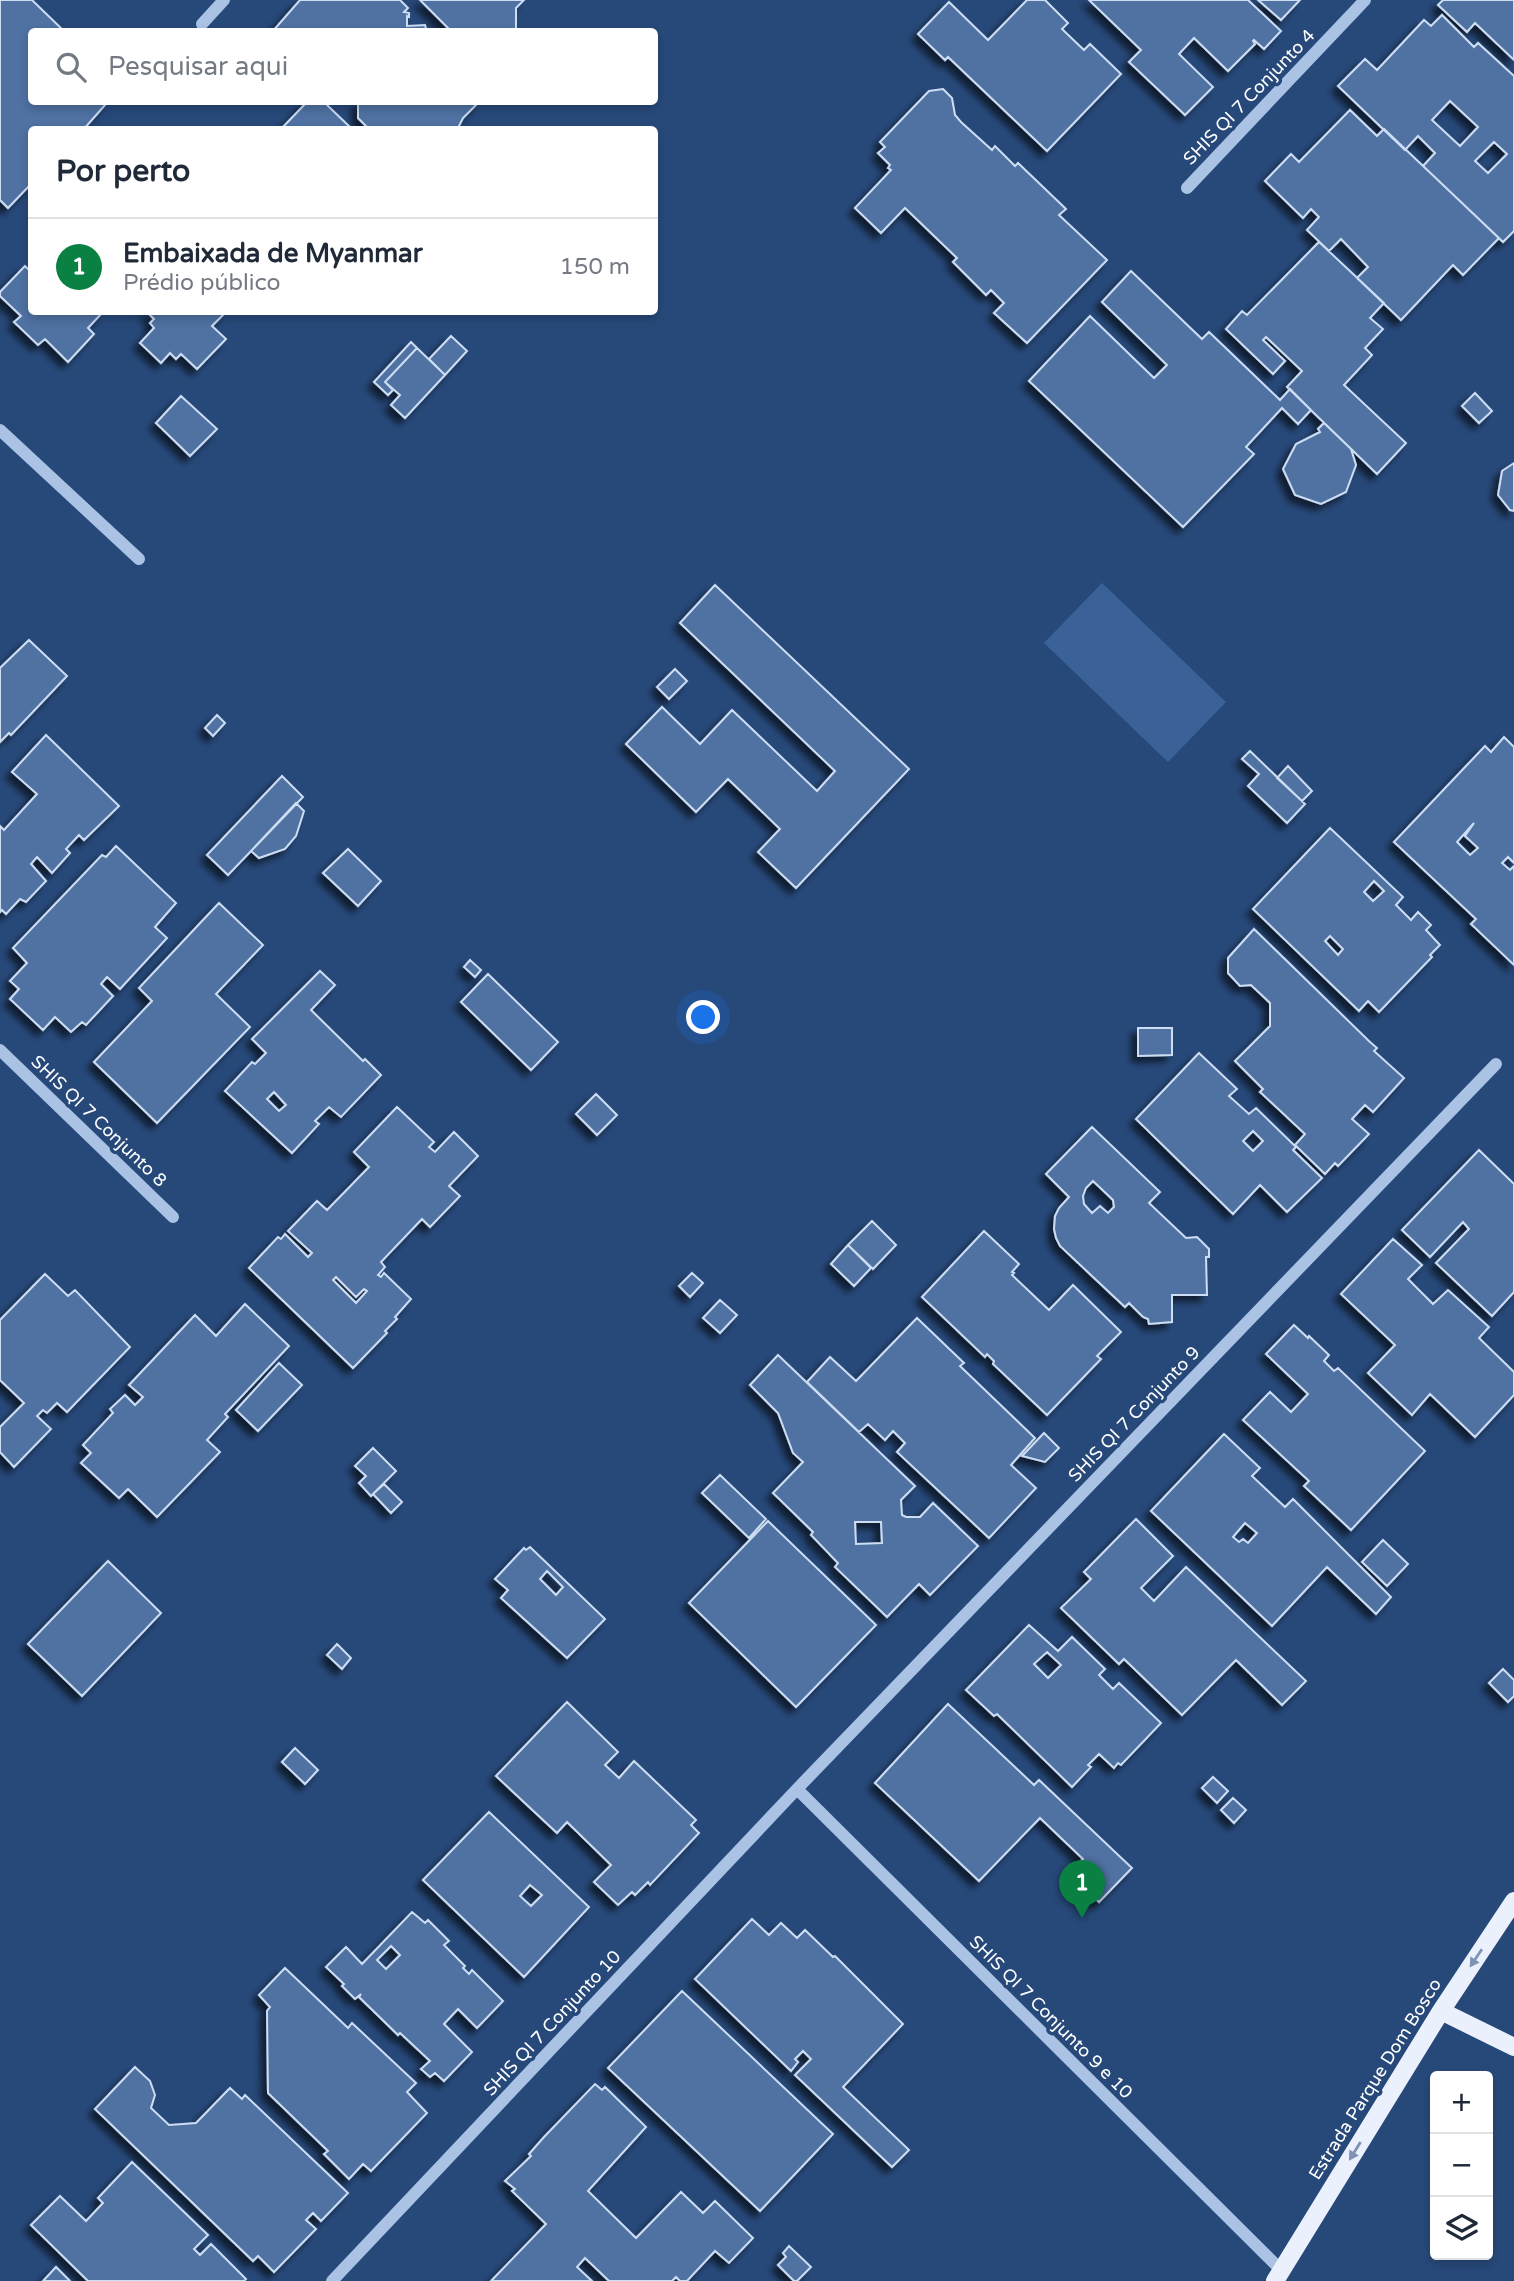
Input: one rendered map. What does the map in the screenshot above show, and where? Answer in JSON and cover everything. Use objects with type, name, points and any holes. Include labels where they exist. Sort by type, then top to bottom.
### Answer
[{"type":"main road","name":"Estrada Parque Dom Bosco","points":[[1278,2275],[1441,2011],[1514,1901]]},
{"type":"main road","points":[[1441,2011],[1514,2048]]},
{"type":"street","points":[[202,24],[224,0]]},
{"type":"street","name":"SHIS QI 7 Conjunto 4","points":[[1187,188],[1365,0]]},
{"type":"street","points":[[0,430],[139,559]]},
{"type":"street","name":"SHIS QI 7 Conjunto 8","points":[[0,1050],[173,1217]]},
{"type":"street","name":"SHIS QI 7 Conjunto 9","points":[[797,1789],[1496,1064]]},
{"type":"street","name":"SHIS QI 7 Conjunto 9 e 10","points":[[797,1789],[1278,2275]]},
{"type":"street","name":"SHIS QI 7 Conjunto 10","points":[[332,2281],[797,1789]]},
{"type":"shaded area","points":[[1102,583],[1226,702],[1168,762],[1044,643]]},
{"type":"building","points":[[0,0],[32,0],[61,28],[28,28],[28,105],[105,105],[87,126],[28,126],[28,187],[8,208],[0,200]]},
{"type":"building","points":[[300,0],[400,0],[408,8],[404,12],[409,13],[407,26],[425,25],[426,28],[276,28]]},
{"type":"building","points":[[420,0],[524,0],[516,8],[516,28],[448,28]]},
{"type":"building","points":[[1027,0],[1045,0],[1068,23],[1062,29],[1084,50],[1090,44],[1121,74],[1047,151],[948,57],[945,60],[918,34],[949,2],[988,40]]},
{"type":"building","points":[[1089,0],[1248,0],[1281,31],[1264,49],[1254,40],[1255,44],[1228,71],[1194,38],[1179,54],[1213,87],[1185,115],[1129,62],[1141,50]]},
{"type":"building","points":[[1258,0],[1300,0],[1281,20]]},
{"type":"building","points":[[1443,0],[1514,0],[1514,60],[1475,23],[1467,32],[1438,5]]},
{"type":"building","points":[[1442,15],[1474,47],[1478,43],[1514,76],[1514,231],[1503,242],[1423,166],[1435,153],[1418,136],[1405,150],[1338,86],[1365,59],[1377,70],[1424,20],[1431,26]],"holes":[[[1450,101],[1478,127],[1460,146],[1432,120]],[[1494,142],[1507,154],[1488,173],[1475,161]]]},
{"type":"building","points":[[943,89],[952,98],[955,115],[961,122],[992,150],[995,146],[1015,166],[1018,163],[1066,209],[1059,215],[1107,260],[1027,343],[994,313],[1004,303],[991,290],[986,295],[953,262],[957,258],[905,208],[881,233],[855,208],[891,170],[888,168],[890,165],[878,153],[885,147],[880,142],[929,91]]},
{"type":"building","points":[[304,105],[327,105],[349,126],[284,126]]},
{"type":"building","points":[[358,105],[476,105],[459,126],[366,126],[358,118]]},
{"type":"building","points":[[1350,110],[1377,136],[1384,129],[1499,238],[1463,275],[1453,265],[1401,320],[1357,278],[1368,267],[1341,239],[1329,251],[1307,230],[1319,217],[1311,209],[1303,218],[1265,181],[1291,154],[1299,162]]},
{"type":"building","points":[[1319,242],[1384,303],[1370,318],[1383,329],[1365,348],[1372,355],[1344,385],[1406,443],[1377,474],[1287,387],[1302,371],[1266,337],[1263,340],[1285,361],[1273,374],[1226,329],[1242,311],[1247,315]]},
{"type":"building","points":[[25,266],[28,269],[28,315],[100,315],[88,328],[94,334],[68,362],[45,339],[38,345],[14,322],[21,316],[0,296],[0,292]]},
{"type":"building","points":[[1131,271],[1202,339],[1209,332],[1280,400],[1290,389],[1311,410],[1298,424],[1282,408],[1246,447],[1254,454],[1183,527],[1029,381],[1090,316],[1154,378],[1167,365],[1102,302]]},
{"type":"building","points":[[150,315],[223,315],[212,326],[226,339],[197,369],[181,354],[176,359],[170,353],[161,363],[140,343],[154,328],[150,323],[154,319]]},
{"type":"building","points":[[451,336],[467,351],[445,375],[429,359]]},
{"type":"building","points":[[411,342],[417,348],[385,382],[393,390],[388,395],[374,382]]},
{"type":"building","points":[[417,348],[445,375],[405,418],[391,405],[400,395],[385,382]]},
{"type":"building","points":[[1475,393],[1492,411],[1479,423],[1462,406]]},
{"type":"building","points":[[181,396],[217,429],[190,456],[156,423]]},
{"type":"building","points":[[1324,423],[1351,449],[1356,465],[1346,492],[1321,504],[1295,495],[1283,469],[1296,444],[1320,432],[1318,429]]},
{"type":"building","points":[[1514,463],[1514,511],[1510,510],[1498,495],[1502,471]]},
{"type":"building","points":[[715,585],[909,769],[796,888],[758,852],[780,829],[728,779],[696,812],[626,744],[662,707],[700,744],[732,710],[817,791],[835,771],[680,623]]},
{"type":"building","points":[[29,640],[67,676],[11,735],[9,733],[0,742],[0,668]]},
{"type":"building","points":[[675,669],[687,681],[669,699],[657,687]]},
{"type":"building","points":[[217,715],[225,723],[213,736],[205,728]]},
{"type":"building","points":[[46,735],[119,806],[84,840],[79,835],[66,849],[70,853],[52,873],[37,857],[31,864],[46,881],[26,902],[20,899],[6,914],[2,910],[0,912],[0,826],[4,830],[37,794],[12,772]]},
{"type":"building","points":[[1504,737],[1514,747],[1514,863],[1508,857],[1502,863],[1510,870],[1514,866],[1514,965],[1471,924],[1476,919],[1394,842],[1485,746],[1491,752]],"holes":[[[1474,823],[1465,836],[1478,848],[1470,855],[1457,842]]]},
{"type":"building","points":[[1250,751],[1305,804],[1287,823],[1248,786],[1259,774],[1242,759]]},
{"type":"building","points":[[1288,766],[1312,791],[1302,801],[1277,778]]},
{"type":"building","points":[[282,776],[303,797],[228,875],[207,855]]},
{"type":"building","points":[[296,803],[304,811],[296,836],[285,849],[259,858],[251,851]]},
{"type":"building","points":[[1330,828],[1403,897],[1396,905],[1411,920],[1418,912],[1431,925],[1426,930],[1440,945],[1430,955],[1432,957],[1379,1012],[1368,1001],[1359,1011],[1253,909]],"holes":[[[1374,881],[1384,891],[1373,901],[1364,892]],[[1330,936],[1343,949],[1338,955],[1325,941]]]},
{"type":"building","points":[[116,846],[176,903],[155,927],[167,938],[120,989],[107,977],[101,984],[113,996],[86,1025],[82,1022],[71,1032],[55,1017],[43,1030],[10,999],[19,989],[10,981],[27,963],[13,948],[102,855],[106,857]]},
{"type":"building","points":[[348,849],[381,881],[358,906],[323,873]]},
{"type":"building","points":[[219,903],[263,945],[216,994],[250,1027],[157,1123],[94,1062],[152,1001],[139,988]]},
{"type":"building","points":[[1254,929],[1377,1048],[1374,1051],[1404,1078],[1373,1112],[1365,1105],[1352,1119],[1369,1134],[1338,1166],[1335,1163],[1325,1174],[1295,1145],[1305,1134],[1260,1092],[1263,1089],[1235,1061],[1270,1026],[1270,1003],[1251,985],[1240,986],[1228,973],[1228,958]]},
{"type":"building","points":[[470,960],[481,970],[475,977],[464,967]]},
{"type":"building","points":[[320,971],[335,985],[311,1010],[381,1075],[341,1117],[329,1107],[315,1121],[319,1124],[292,1153],[225,1091],[252,1062],[255,1064],[266,1053],[252,1039]],"holes":[[[274,1092],[286,1105],[279,1111],[267,1099]]]},
{"type":"building","points":[[488,974],[558,1042],[531,1070],[461,1002]]},
{"type":"building","points":[[1138,1028],[1172,1028],[1172,1055],[1138,1056]]},
{"type":"building","points":[[1199,1053],[1237,1089],[1229,1096],[1249,1114],[1256,1108],[1296,1147],[1293,1150],[1322,1178],[1287,1212],[1260,1185],[1233,1214],[1136,1119]],"holes":[[[1253,1131],[1263,1141],[1253,1151],[1243,1141]]]},
{"type":"building","points":[[596,1094],[617,1115],[597,1135],[576,1114]]},
{"type":"building","points":[[397,1107],[434,1142],[429,1147],[435,1152],[454,1132],[478,1156],[449,1186],[460,1196],[430,1227],[422,1219],[381,1262],[385,1267],[378,1275],[381,1277],[384,1273],[411,1299],[385,1331],[387,1333],[353,1368],[249,1268],[278,1237],[281,1239],[285,1234],[308,1257],[312,1253],[288,1231],[317,1201],[327,1210],[369,1167],[354,1152]],"holes":[[[336,1277],[356,1297],[364,1289],[367,1291],[356,1303],[333,1280]]]},
{"type":"building","points":[[1092,1127],[1160,1192],[1149,1203],[1186,1238],[1197,1237],[1209,1249],[1209,1257],[1206,1257],[1207,1295],[1172,1295],[1172,1322],[1149,1324],[1148,1319],[1129,1303],[1125,1307],[1060,1246],[1054,1229],[1055,1216],[1069,1197],[1046,1174]],"holes":[[[1093,1181],[1113,1200],[1114,1207],[1108,1213],[1100,1206],[1092,1213],[1084,1204],[1083,1196]]]},
{"type":"building","points":[[1479,1150],[1514,1184],[1514,1292],[1492,1316],[1436,1263],[1469,1229],[1463,1222],[1430,1257],[1402,1230]]},
{"type":"building","points":[[872,1221],[896,1245],[873,1269],[848,1245]]},
{"type":"building","points":[[984,1231],[1019,1264],[1012,1275],[1049,1310],[1073,1285],[1121,1332],[1097,1356],[1101,1359],[1047,1415],[993,1364],[994,1361],[987,1354],[985,1357],[922,1297]]},
{"type":"building","points":[[1393,1239],[1422,1265],[1408,1279],[1433,1304],[1448,1290],[1489,1327],[1479,1338],[1514,1372],[1514,1395],[1475,1437],[1430,1394],[1412,1415],[1368,1373],[1395,1345],[1341,1294]]},
{"type":"building","points":[[848,1245],[871,1268],[854,1286],[831,1264]]},
{"type":"building","points":[[692,1273],[703,1283],[690,1297],[679,1286]]},
{"type":"building","points":[[45,1274],[68,1296],[75,1290],[130,1347],[67,1412],[57,1403],[47,1413],[43,1410],[37,1416],[51,1429],[14,1467],[0,1452],[0,1427],[24,1403],[0,1380],[0,1320]]},
{"type":"building","points":[[720,1300],[737,1315],[720,1333],[703,1318]]},
{"type":"building","points":[[245,1304],[289,1346],[225,1414],[228,1417],[207,1440],[220,1452],[157,1517],[128,1489],[119,1498],[81,1463],[91,1453],[83,1445],[113,1413],[110,1409],[125,1395],[135,1405],[143,1397],[129,1385],[195,1315],[216,1336]]},
{"type":"building","points":[[917,1318],[964,1363],[960,1366],[1035,1438],[1011,1465],[1036,1488],[989,1538],[897,1452],[905,1443],[893,1431],[885,1440],[868,1424],[859,1432],[807,1382],[830,1357],[856,1381]]},
{"type":"building","points":[[1294,1325],[1329,1355],[1324,1361],[1334,1371],[1338,1368],[1425,1451],[1351,1530],[1304,1486],[1309,1481],[1243,1420],[1270,1392],[1291,1412],[1308,1394],[1266,1354]]},
{"type":"building","points":[[778,1355],[915,1486],[901,1500],[902,1515],[920,1517],[933,1503],[978,1546],[930,1595],[919,1584],[887,1617],[835,1567],[838,1563],[811,1535],[813,1532],[773,1493],[803,1462],[793,1453],[778,1413],[750,1385]],"holes":[[[855,1522],[881,1522],[882,1543],[856,1544]]]},
{"type":"building","points":[[279,1363],[302,1385],[258,1431],[236,1410]]},
{"type":"building","points":[[1044,1433],[1059,1448],[1045,1462],[1022,1456]]},
{"type":"building","points":[[1224,1434],[1260,1468],[1252,1476],[1285,1507],[1293,1499],[1391,1597],[1376,1614],[1327,1567],[1272,1626],[1151,1511]],"holes":[[[1245,1523],[1257,1533],[1248,1543],[1243,1539],[1239,1542],[1233,1537]]]},
{"type":"building","points":[[373,1448],[396,1471],[371,1496],[359,1483],[366,1476],[355,1466]]},
{"type":"building","points":[[720,1475],[766,1519],[749,1538],[702,1493]]},
{"type":"building","points":[[384,1484],[402,1502],[391,1513],[373,1494]]},
{"type":"building","points":[[1136,1519],[1173,1556],[1141,1588],[1154,1601],[1186,1567],[1306,1681],[1282,1705],[1236,1660],[1182,1715],[1124,1659],[1119,1664],[1061,1608],[1091,1579],[1084,1572]]},
{"type":"building","points":[[768,1521],[876,1625],[796,1707],[689,1603]]},
{"type":"building","points":[[1383,1540],[1408,1564],[1387,1586],[1362,1562]]},
{"type":"building","points":[[530,1547],[605,1619],[567,1658],[501,1598],[508,1590],[495,1579],[524,1548],[526,1550]],"holes":[[[547,1571],[563,1587],[556,1595],[540,1579]]]},
{"type":"building","points":[[108,1561],[161,1613],[82,1696],[28,1644]]},
{"type":"building","points":[[1029,1625],[1058,1651],[1072,1637],[1105,1669],[1099,1675],[1113,1689],[1119,1683],[1161,1723],[1121,1765],[1118,1763],[1114,1768],[1099,1754],[1072,1787],[997,1714],[994,1716],[966,1690]],"holes":[[[1047,1652],[1061,1665],[1048,1678],[1034,1664]]]},
{"type":"building","points":[[337,1644],[351,1658],[342,1669],[327,1655]]},
{"type":"building","points":[[1503,1669],[1514,1680],[1514,1696],[1508,1702],[1489,1683]]},
{"type":"building","points":[[567,1702],[618,1752],[605,1765],[619,1778],[634,1761],[696,1820],[691,1825],[699,1833],[650,1885],[648,1882],[635,1895],[632,1892],[618,1905],[594,1882],[611,1865],[567,1822],[557,1833],[496,1776]]},
{"type":"building","points":[[948,1704],[1034,1785],[1039,1780],[1132,1868],[1099,1902],[1070,1873],[1083,1859],[1040,1818],[979,1881],[875,1783]]},
{"type":"building","points":[[295,1748],[318,1770],[305,1784],[282,1762]]},
{"type":"building","points":[[1213,1777],[1228,1791],[1217,1803],[1202,1788]]},
{"type":"building","points":[[1233,1798],[1246,1810],[1234,1823],[1221,1810]]},
{"type":"building","points":[[489,1812],[589,1907],[524,1977],[423,1880]],"holes":[[[530,1885],[542,1895],[531,1906],[520,1896]]]},
{"type":"building","points":[[412,1912],[425,1923],[428,1920],[449,1941],[444,1945],[465,1966],[463,1968],[469,1974],[472,1970],[503,2001],[477,2028],[458,2009],[444,2024],[472,2052],[444,2081],[435,2073],[430,2077],[421,2069],[430,2061],[400,2033],[398,2035],[359,1997],[361,1994],[355,1999],[326,1967],[346,1947],[362,1964]],"holes":[[[391,1946],[400,1955],[386,1969],[377,1960]]]},
{"type":"building","points":[[752,1919],[769,1935],[781,1923],[797,1938],[805,1930],[903,2024],[843,2087],[909,2150],[892,2167],[795,2075],[811,2059],[803,2051],[795,2059],[798,2062],[791,2071],[695,1979]]},
{"type":"building","points":[[285,1968],[348,2028],[352,2023],[416,2083],[407,2092],[427,2113],[371,2171],[363,2164],[349,2179],[324,2154],[328,2151],[268,2093],[267,2011],[270,2007],[259,1995]]},
{"type":"building","points":[[682,1991],[833,2134],[760,2211],[608,2068]]},
{"type":"building","points":[[135,2067],[150,2081],[155,2095],[151,2108],[169,2125],[196,2123],[230,2088],[242,2099],[245,2095],[348,2193],[321,2221],[313,2213],[306,2220],[316,2229],[274,2272],[258,2256],[253,2261],[95,2109]]},
{"type":"building","points":[[595,2084],[602,2090],[605,2087],[646,2127],[588,2191],[636,2238],[681,2192],[703,2213],[715,2201],[753,2238],[729,2263],[715,2251],[687,2281],[680,2281],[676,2277],[672,2281],[609,2281],[585,2258],[577,2267],[592,2281],[491,2281],[546,2224],[505,2181]]},
{"type":"building","points":[[132,2162],[208,2235],[194,2249],[200,2255],[211,2244],[246,2279],[244,2281],[88,2281],[31,2225],[60,2196],[86,2221],[103,2203],[98,2198]]},
{"type":"building","points":[[789,2246],[811,2267],[797,2281],[778,2265],[786,2257],[783,2253]]},
{"type":"building","points":[[56,2267],[70,2281],[43,2281]]},
{"type":"place","name":"Embaixada de Myanmar","points":[[1082,1918]]}]
